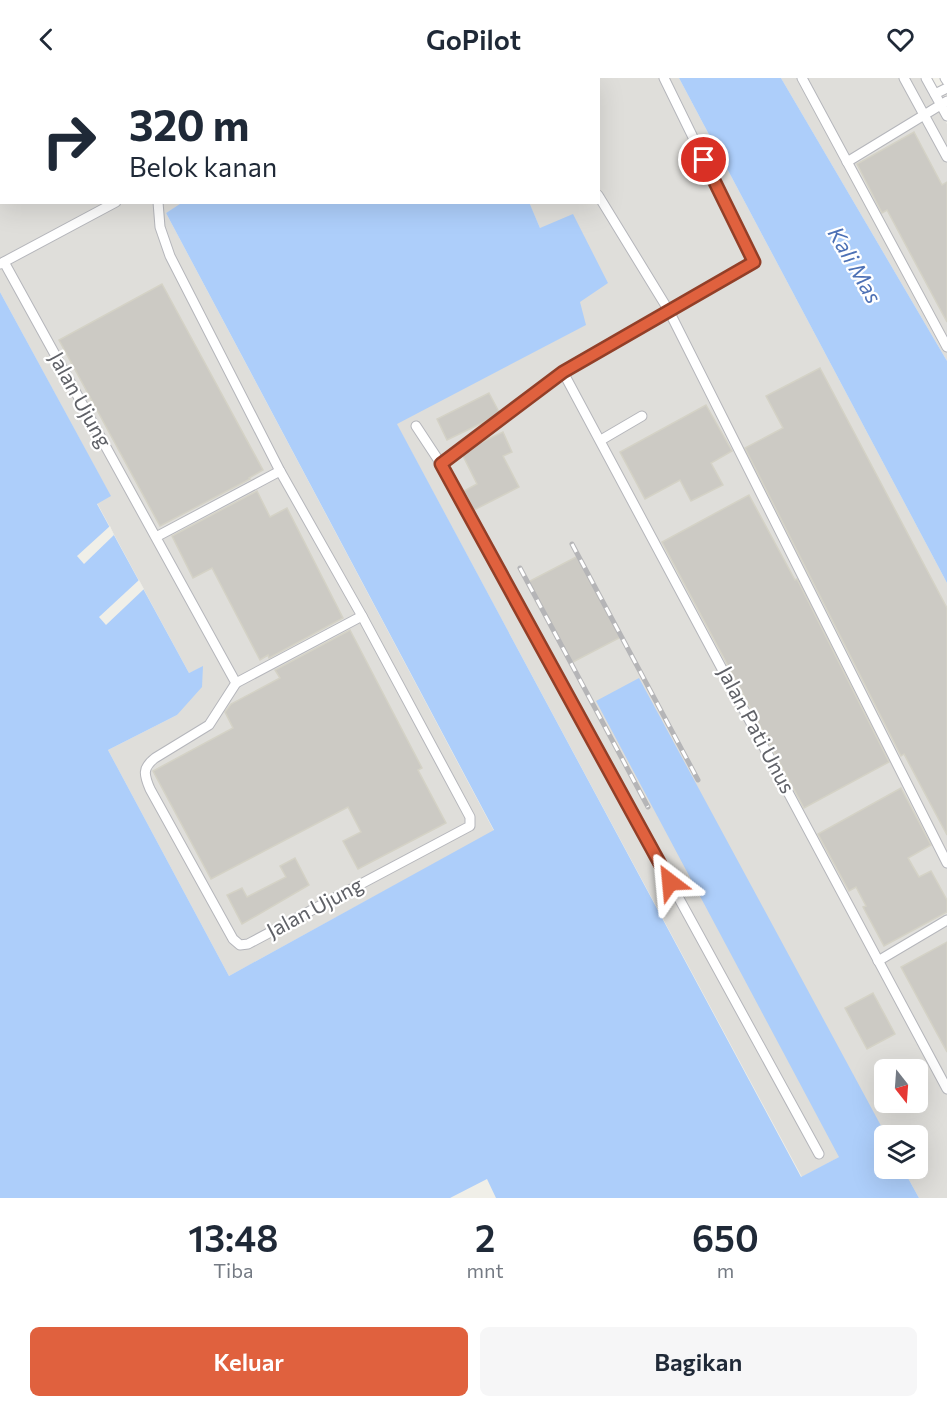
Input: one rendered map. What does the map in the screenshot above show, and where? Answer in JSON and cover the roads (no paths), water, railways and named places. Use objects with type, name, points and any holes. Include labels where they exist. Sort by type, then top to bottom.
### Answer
[{"type":"street","points":[[441,464],[563,372],[754,262],[664,78]]},
{"type":"street","points":[[801,78],[947,347]]},
{"type":"street","points":[[904,78],[947,157]]},
{"type":"street","points":[[926,78],[935,94],[944,103],[947,116]]},
{"type":"street","points":[[935,94],[947,88]]},
{"type":"street","points":[[847,162],[944,103]]},
{"type":"street","points":[[600,198],[669,311],[947,863]]},
{"type":"street","name":"Jalan Ujung","points":[[113,204],[2,263],[236,683],[209,725],[155,758],[145,769],[145,778],[233,939],[240,945],[248,944],[470,826],[470,817],[362,616],[280,471],[170,256],[160,227],[158,204]]},
{"type":"street","name":"Jalan Pati Unus","points":[[563,372],[947,1089]]},
{"type":"street","points":[[601,440],[642,417]]},
{"type":"street","points":[[416,426],[441,464],[819,1154]]},
{"type":"street","points":[[156,537],[280,471]]},
{"type":"street","points":[[236,683],[362,616]]},
{"type":"street","points":[[878,961],[947,920]]},
{"type":"water","name":"Kali Mas","points":[[679,78],[781,78],[947,361],[947,583]]},
{"type":"water","points":[[180,204],[530,204],[540,228],[573,214],[608,283],[580,302],[586,325],[397,424],[801,1177],[839,1157],[596,701],[639,678],[881,1125],[874,1125],[874,1179],[909,1179],[919,1198],[496,1198],[487,1179],[450,1198],[0,1198],[0,292],[111,496],[97,504],[189,673],[203,666],[202,687],[177,715],[108,750],[229,976],[494,830],[166,213]]},
{"type":"railway","points":[[572,544],[698,780]]},
{"type":"railway","points":[[520,568],[648,807]]}]
